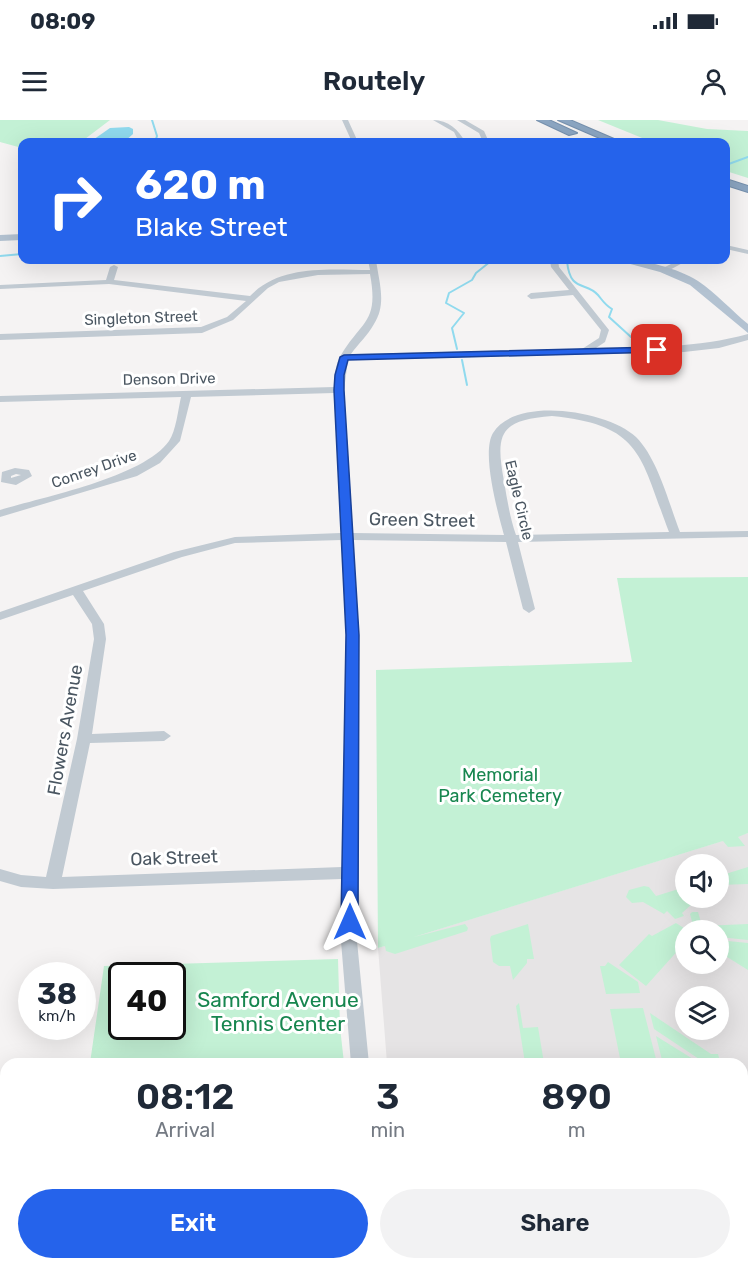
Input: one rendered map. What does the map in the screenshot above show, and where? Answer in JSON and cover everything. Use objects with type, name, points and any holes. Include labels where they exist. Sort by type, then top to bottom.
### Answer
[{"type":"highway","points":[[541,120],[584,138]]},
{"type":"highway","points":[[562,120],[606,138]]},
{"type":"highway","points":[[730,183],[748,189]]},
{"type":"highway","points":[[730,192],[748,198]]},
{"type":"main road","points":[[0,238],[18,237]]},
{"type":"main road","points":[[641,264],[663,270],[694,283],[748,330]]},
{"type":"street","points":[[345,120],[353,138]]},
{"type":"street","points":[[436,120],[456,131],[460,138]]},
{"type":"street","points":[[460,120],[482,132],[484,138]]},
{"type":"street","points":[[730,248],[748,252]]},
{"type":"street","points":[[555,264],[600,322],[606,336],[595,346],[581,351]]},
{"type":"street","points":[[663,270],[676,264]]},
{"type":"street","points":[[359,1058],[350,941],[353,635],[339,390],[344,357],[366,330],[376,313],[378,303],[373,266]]},
{"type":"street","name":"Singleton Street","points":[[0,337],[202,330],[224,324],[264,287],[288,277],[373,266]]},
{"type":"street","points":[[109,282],[114,267]]},
{"type":"street","points":[[0,287],[109,282],[253,299]]},
{"type":"street","points":[[531,296],[575,292]]},
{"type":"street","points":[[344,357],[702,348],[748,337]]},
{"type":"street","name":"Denson Drive","points":[[0,399],[339,390]]},
{"type":"street","name":"Conrey Drive","points":[[0,514],[28,492],[133,474],[156,461],[175,441],[187,393]]},
{"type":"street","name":"Eagle Circle","points":[[529,609],[506,522],[493,443],[500,429],[511,422],[544,414],[584,416],[610,424],[624,432],[634,441],[644,457],[676,536]]},
{"type":"street","name":"Green Street","points":[[0,616],[178,554],[235,540],[347,536],[512,539],[748,534]]},
{"type":"street","name":"Flowers Avenue","points":[[53,883],[84,739],[100,639],[98,624],[76,590]]},
{"type":"street","points":[[84,739],[164,736]]},
{"type":"street","name":"Oak Street","points":[[0,875],[21,881],[53,883],[350,873]]},
{"type":"shaded area","points":[[748,833],[748,1058],[387,1058],[378,948],[675,856],[675,908],[729,908],[729,854],[680,854]]},
{"type":"green space","points":[[0,120],[110,120],[86,138],[18,138],[18,147],[0,142]]},
{"type":"green space","points":[[598,120],[658,120],[707,129],[748,131],[748,178],[730,172],[730,138],[642,138]]},
{"type":"green space","name":"Memorial Park Cemetery","points":[[748,577],[748,833],[738,837],[745,846],[728,847],[723,841],[675,854],[675,856],[414,937],[465,924],[468,928],[467,931],[395,954],[386,951],[385,946],[378,948],[376,670],[632,662],[617,578]]},
{"type":"green space","points":[[748,867],[748,884],[729,885],[729,873]]},
{"type":"green space","points":[[649,887],[656,896],[675,890],[675,908],[688,908],[682,913],[684,916],[675,919],[667,911],[664,914],[643,902],[632,903],[626,897],[629,890]]},
{"type":"green space","points":[[698,912],[700,920],[692,920],[690,914]]},
{"type":"green space","points":[[528,924],[534,959],[527,959],[527,963],[513,980],[510,966],[499,966],[493,962],[490,939],[491,936]]},
{"type":"green space","points":[[675,924],[675,954],[646,986],[619,965],[649,934],[652,936]]},
{"type":"green space","points":[[748,924],[748,940],[729,938],[729,925]]},
{"type":"green space","points":[[729,941],[748,943],[748,970],[729,958]]},
{"type":"green space","name":"Samford Avenue Tennis Center","points":[[338,959],[343,1058],[91,1058],[93,1040],[96,1040],[96,1021],[104,966],[108,966],[108,1040],[186,1040],[186,964]]},
{"type":"green space","points":[[608,962],[638,982],[640,993],[606,994],[600,966],[605,966]]},
{"type":"green space","points":[[519,1003],[523,1028],[538,1027],[543,1058],[524,1058],[516,1006]]},
{"type":"green space","points":[[643,1008],[656,1058],[620,1058],[610,1009]]},
{"type":"green space","points":[[650,1013],[675,1030],[675,1040],[690,1040],[711,1054],[718,1054],[719,1058],[698,1058],[654,1029]]},
{"type":"green space","points":[[656,1036],[691,1058],[662,1058]]},
{"type":"water","points":[[129,127],[133,129],[133,134],[128,138],[96,138],[110,128]]},
{"type":"waterway","points":[[152,120],[156,138]]},
{"type":"waterway","points":[[730,164],[748,157]]},
{"type":"waterway","points":[[0,256],[18,254]]},
{"type":"waterway","points":[[457,349],[452,328],[464,313],[446,303],[449,293],[472,280],[476,273],[487,264]]},
{"type":"waterway","points":[[568,264],[571,278],[598,295],[612,309],[609,317],[631,337]]},
{"type":"waterway","points":[[462,360],[467,385]]},
{"type":"route","points":[[350,922],[353,635],[339,390],[344,357],[657,350]]}]
